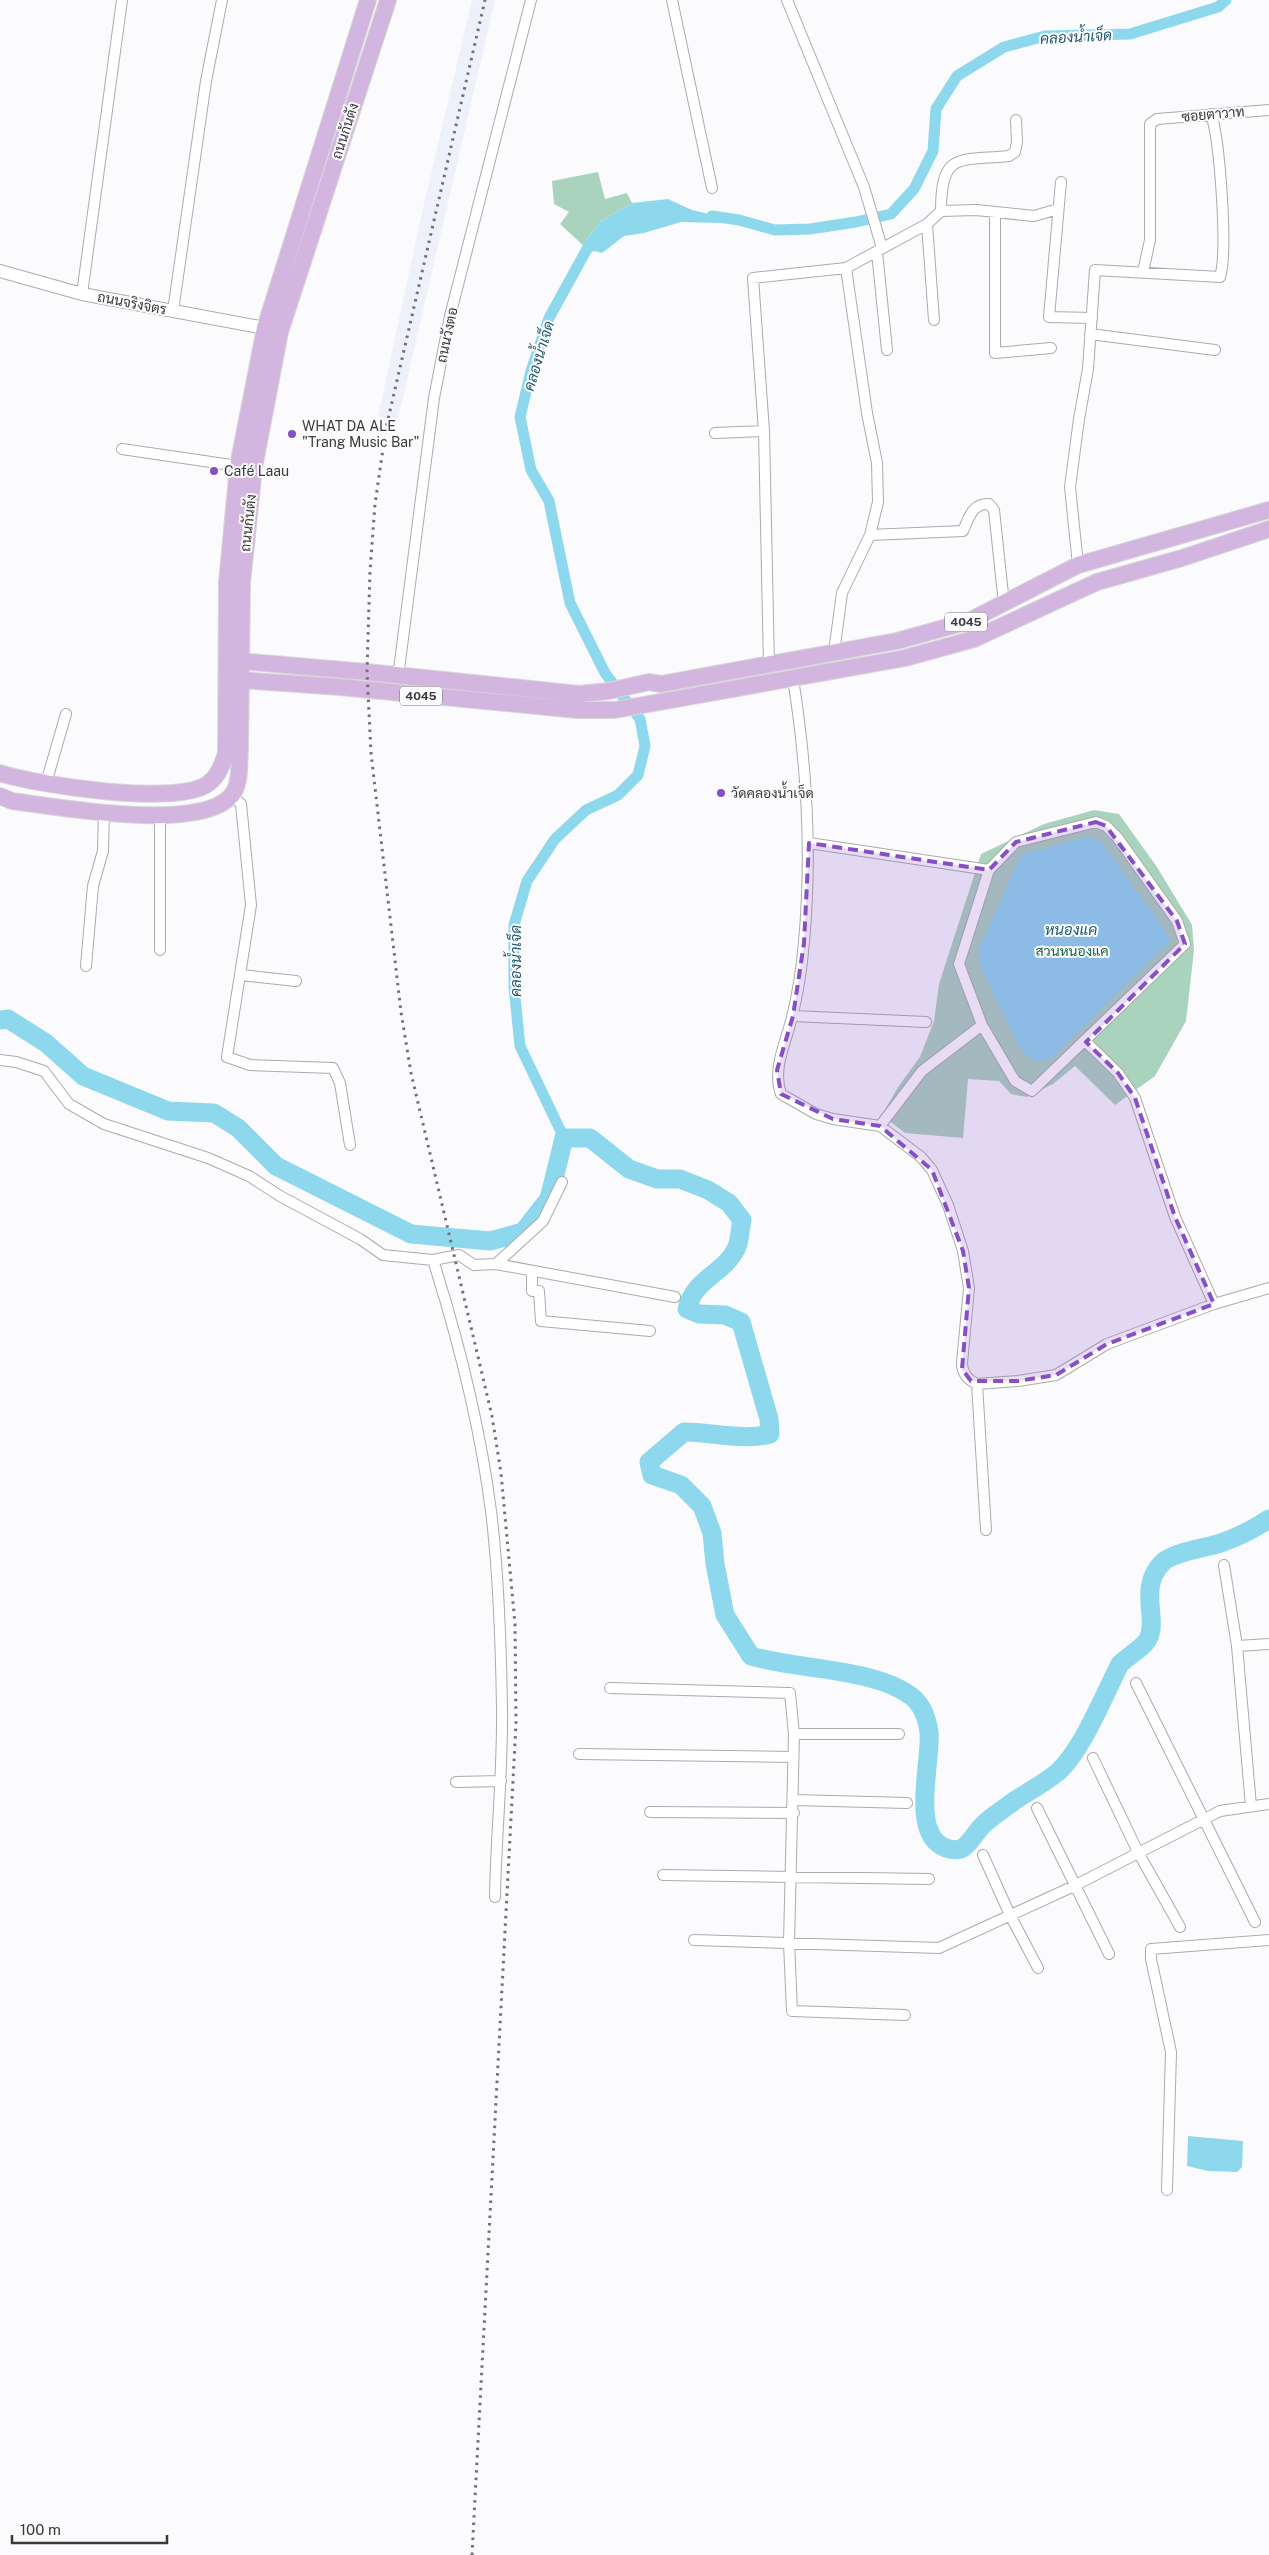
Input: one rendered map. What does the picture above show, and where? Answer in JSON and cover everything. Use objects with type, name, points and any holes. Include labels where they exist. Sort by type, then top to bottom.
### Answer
[{"type":"main road","name":"ถนนกันตัง","points":[[244,490],[238,466],[272,330],[320,148],[368,0]]},
{"type":"main road","name":"ถนนกันตัง","points":[[232,796],[239,766],[234,660],[242,583],[244,490],[272,330],[338,153],[388,0]]},
{"type":"main road","points":[[320,148],[338,153]]},
{"type":"main road","name":"4045","points":[[234,660],[579,694],[609,691],[649,682],[661,684],[897,642],[969,621],[1078,565],[1269,510]]},
{"type":"main road","name":"4045","points":[[234,680],[560,709],[615,710],[793,680],[905,658],[974,639],[1097,582],[1182,558],[1269,529]]},
{"type":"main road","name":"ถนนกันตัง","points":[[0,773],[46,783],[106,791],[160,794],[193,790],[208,784],[221,769],[226,753],[234,680]]},
{"type":"main road","points":[[104,812],[106,791]]},
{"type":"main road","points":[[0,796],[12,801],[104,812],[160,816],[205,811],[220,805],[232,796]]},
{"type":"street","points":[[82,294],[122,0]]},
{"type":"street","points":[[173,311],[206,81],[222,0]]},
{"type":"street","name":"ถนนวังตอ","points":[[398,677],[434,398],[452,306],[531,0]]},
{"type":"street","points":[[672,0],[712,188]]},
{"type":"street","points":[[787,0],[864,187],[880,250],[887,350]]},
{"type":"street","name":"ซอยตาวาท","points":[[1143,272],[1150,240],[1150,124],[1157,119],[1269,110]]},
{"type":"street","points":[[1078,565],[1070,487],[1088,369],[1095,270],[1220,277],[1224,263],[1221,190],[1215,126],[1211,114]]},
{"type":"street","points":[[941,212],[943,183],[948,167],[956,162],[1009,156],[1015,152],[1017,142],[1016,120]]},
{"type":"street","points":[[1061,182],[1050,317],[1092,318]]},
{"type":"street","points":[[769,666],[764,431],[753,278],[846,268],[927,224],[941,212],[976,210],[1034,216],[1058,209]]},
{"type":"street","points":[[995,212],[995,353],[1051,348]]},
{"type":"street","points":[[927,224],[934,320]]},
{"type":"street","points":[[834,652],[842,593],[870,536],[878,502],[877,463],[867,413],[846,268]]},
{"type":"street","name":"ถนนจริงจิตร","points":[[0,271],[82,294],[272,330]]},
{"type":"street","points":[[1090,334],[1215,350]]},
{"type":"street","points":[[715,433],[764,431]]},
{"type":"street","points":[[122,449],[238,466]]},
{"type":"street","points":[[870,536],[963,531],[973,510],[982,504],[989,504],[994,510],[1004,604]]},
{"type":"street","points":[[793,680],[801,730],[809,843],[804,943],[793,1016],[778,1070],[777,1082],[781,1094],[816,1114],[833,1120],[880,1126],[927,1163],[932,1170],[948,1205],[963,1251],[969,1288],[962,1370],[971,1382],[977,1384],[1018,1382],[1056,1375],[1107,1344],[1214,1304],[1269,1288]]},
{"type":"street","points":[[46,783],[66,714]]},
{"type":"street","points":[[232,796],[240,804],[251,905],[227,1057],[250,1065],[333,1068],[340,1083],[350,1145]]},
{"type":"street","points":[[86,966],[93,886],[103,851],[104,812]]},
{"type":"street","points":[[160,816],[160,950]]},
{"type":"street","points":[[1096,822],[1106,826],[1117,837],[1177,921],[1185,944],[1086,1042],[1032,1091],[1015,1081],[982,1025],[959,964],[989,870],[1016,842],[1096,822]]},
{"type":"street","points":[[809,843],[989,870]]},
{"type":"street","points":[[241,975],[296,981]]},
{"type":"street","points":[[793,1016],[926,1022]]},
{"type":"street","points":[[880,1126],[922,1071],[982,1025]]},
{"type":"street","points":[[1086,1042],[1118,1073],[1135,1098],[1175,1217],[1214,1304]]},
{"type":"street","points":[[0,1060],[16,1062],[44,1071],[69,1104],[104,1124],[208,1158],[250,1176],[280,1196],[360,1239],[383,1255],[433,1260],[459,1254],[474,1265],[496,1264],[675,1297]]},
{"type":"street","points":[[496,1264],[543,1221],[562,1182]]},
{"type":"street","points":[[433,1260],[451,1316],[467,1384],[490,1511],[501,1654],[501,1781],[495,1897]]},
{"type":"street","points":[[532,1271],[532,1291],[539,1291],[541,1321],[650,1331]]},
{"type":"street","points":[[977,1384],[986,1530]]},
{"type":"street","points":[[1224,1565],[1237,1646],[1251,1806]]},
{"type":"street","points":[[1237,1646],[1269,1644]]},
{"type":"street","points":[[1136,1684],[1256,1922]]},
{"type":"street","points":[[610,1688],[790,1694],[794,1734],[794,1813],[789,1943],[792,2011],[905,2015]]},
{"type":"street","points":[[794,1734],[899,1734]]},
{"type":"street","points":[[579,1754],[793,1757]]},
{"type":"street","points":[[1093,1758],[1138,1852],[1180,1927]]},
{"type":"street","points":[[456,1782],[501,1781]]},
{"type":"street","points":[[794,1800],[908,1803]]},
{"type":"street","points":[[694,1940],[938,1948],[1074,1886],[1220,1811],[1269,1804]]},
{"type":"street","points":[[1036,1808],[1109,1954]]},
{"type":"street","points":[[650,1812],[794,1813]]},
{"type":"street","points":[[983,1855],[1010,1915],[1038,1968]]},
{"type":"street","points":[[663,1875],[928,1880]]},
{"type":"street","points":[[1166,2190],[1171,2052],[1151,1959],[1151,1949],[1269,1940]]},
{"type":"highlighted area","points":[[1096,822],[1106,826],[1177,921],[1185,944],[1086,1042],[1118,1073],[1135,1098],[1175,1217],[1214,1304],[1107,1344],[1056,1375],[1018,1381],[971,1381],[962,1369],[969,1288],[963,1251],[932,1170],[880,1126],[833,1119],[781,1094],[777,1070],[793,1016],[804,943],[809,843],[989,870],[1016,842]]},
{"type":"shaded area","points":[[472,0],[495,0],[398,419],[378,417],[423,208]]},
{"type":"green space","points":[[598,172],[605,199],[627,193],[632,203],[601,221],[586,240],[587,249],[560,224],[569,212],[554,204],[552,181]]},
{"type":"green space","name":"สวนหนองแค","points":[[1094,810],[1119,814],[1157,867],[1192,925],[1194,950],[1186,1021],[1155,1076],[1115,1105],[1075,1066],[1053,1084],[1027,1097],[1011,1094],[999,1081],[968,1079],[963,1138],[905,1133],[882,1115],[898,1087],[920,1057],[934,1021],[939,984],[981,854],[1044,824]]},
{"type":"water","points":[[668,199],[692,210],[726,218],[723,223],[681,222],[644,233],[624,236],[602,253],[587,249],[586,240],[601,221],[632,203]]},
{"type":"water","name":"หนองแค","points":[[1087,837],[1101,842],[1164,929],[1170,941],[1050,1059],[1034,1061],[1020,1049],[980,965],[978,951],[1021,855]]},
{"type":"water","points":[[1188,2136],[1243,2141],[1242,2167],[1237,2172],[1208,2171],[1187,2166]]},
{"type":"waterway","name":"คลองน้ำเจ็ด","points":[[712,216],[739,220],[775,230],[810,229],[891,214],[914,189],[933,151],[936,109],[957,76],[1004,47],[1045,36],[1130,34],[1218,7],[1226,0]]},
{"type":"waterway","name":"คลองน้ำเจ็ด","points":[[564,1138],[520,1046],[514,987],[514,925],[527,881],[555,839],[586,810],[618,795],[638,775],[645,746],[640,719],[605,673],[570,603],[549,501],[531,470],[520,417],[531,371],[549,318],[587,249],[598,241]]},
{"type":"waterway","points":[[0,1020],[8,1019],[46,1043],[83,1076],[168,1111],[214,1113],[238,1128],[276,1166],[411,1234],[490,1241],[523,1232],[549,1199],[564,1138],[590,1138],[629,1169],[657,1179],[680,1179],[708,1190],[729,1203],[742,1220],[737,1247],[725,1264],[696,1290],[687,1309],[699,1314],[725,1315],[741,1322],[769,1419],[770,1434],[749,1437],[684,1432],[649,1462],[652,1475],[681,1485],[702,1506],[712,1533],[715,1564],[725,1615],[751,1656],[877,1680],[895,1687],[919,1703],[926,1717],[929,1732],[925,1813],[928,1828],[935,1840],[946,1848],[955,1850],[964,1847],[988,1820],[1058,1772],[1067,1762],[1084,1736],[1120,1664],[1148,1639],[1151,1631],[1151,1582],[1155,1572],[1163,1562],[1182,1553],[1227,1541],[1269,1519]]},
{"type":"railway","points":[[472,2555],[516,1724],[515,1624],[501,1473],[492,1416],[411,1073],[401,1012],[371,753],[367,672],[370,571],[375,504],[386,428],[485,0]]},
{"type":"place","name":"WHAT DA ALE \"Trang Music Bar\"","points":[[292,434]]},
{"type":"place","name":"Café Laau","points":[[214,471]]},
{"type":"place","name":"วัดคลองน้ำเจ็ด","points":[[721,793]]}]
